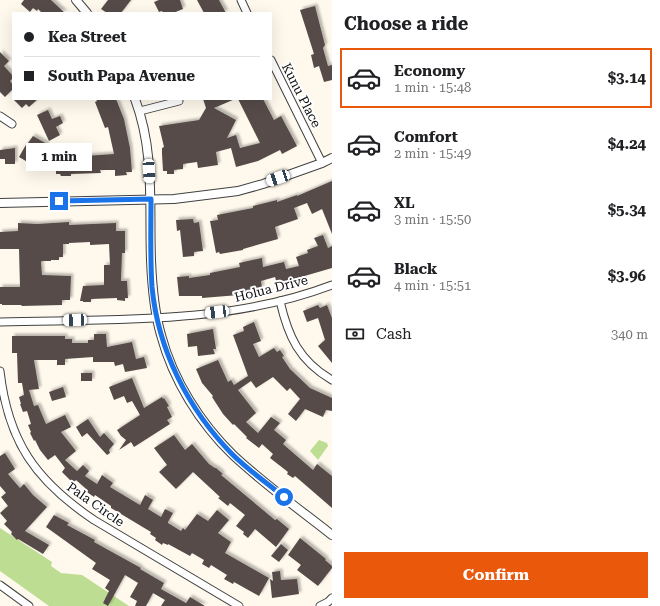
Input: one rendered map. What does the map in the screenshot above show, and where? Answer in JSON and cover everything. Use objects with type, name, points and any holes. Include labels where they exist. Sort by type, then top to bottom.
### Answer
[{"type":"street","points":[[76,0],[87,12]]},
{"type":"street","points":[[241,0],[247,12]]},
{"type":"street","name":"Kunu Place","points":[[272,62],[322,163]]},
{"type":"street","points":[[135,100],[140,111],[148,150],[151,199],[152,289],[161,335],[177,376],[190,401],[210,430],[233,455],[332,535]]},
{"type":"street","points":[[140,111],[179,102]]},
{"type":"street","points":[[0,116],[12,124]]},
{"type":"street","points":[[0,203],[180,198],[238,191],[263,184],[332,158]]},
{"type":"street","name":"Holua Drive","points":[[0,323],[158,319],[247,308],[280,301],[332,285]]},
{"type":"street","points":[[280,301],[291,338],[300,353],[323,374],[332,380]]},
{"type":"street","name":"Pala Circle","points":[[0,371],[5,403],[13,427],[30,462],[46,481],[74,506],[94,520],[238,606]]},
{"type":"street","points":[[0,585],[29,606]]},
{"type":"street","points":[[320,606],[332,598]]},
{"type":"green space","points":[[319,440],[327,443],[328,446],[318,460],[310,451]]},
{"type":"green space","points":[[0,528],[52,562],[51,566],[61,573],[82,575],[129,606],[49,606],[0,571]]},
{"type":"building","points":[[24,0],[51,0],[64,12],[41,12],[38,9],[37,11],[33,8],[30,12],[21,4]]},
{"type":"building","points":[[108,0],[131,0],[122,12],[106,12],[101,9]]},
{"type":"building","points":[[159,0],[180,0],[183,9],[176,12],[159,12],[154,2]]},
{"type":"building","points":[[197,0],[219,0],[225,12],[203,12]]},
{"type":"building","points":[[315,6],[325,45],[323,48],[328,66],[332,65],[332,80],[324,82],[319,66],[314,68],[311,55],[314,54],[300,10]]},
{"type":"building","points":[[0,52],[9,61],[4,66],[12,75],[12,79],[10,81],[12,84],[12,90],[5,97],[0,92]]},
{"type":"building","points":[[14,100],[37,100],[29,107],[26,104],[22,108]]},
{"type":"building","points":[[116,100],[124,119],[130,148],[132,172],[126,172],[127,175],[115,176],[115,170],[100,170],[101,173],[71,174],[71,176],[61,176],[60,174],[56,174],[56,167],[48,162],[60,162],[60,156],[71,155],[71,157],[114,154],[108,127],[105,128],[95,102]]},
{"type":"building","points":[[203,100],[233,100],[214,108],[236,120],[227,138],[236,135],[240,148],[260,143],[238,100],[264,100],[274,120],[281,116],[297,146],[282,154],[280,150],[258,161],[236,167],[231,148],[216,152],[218,165],[198,168],[197,162],[183,164],[183,169],[174,170],[174,174],[167,174],[167,171],[163,171],[162,148],[164,147],[159,126],[199,120],[206,108]]},
{"type":"building","points":[[48,110],[52,119],[60,116],[63,123],[56,127],[60,135],[49,141],[37,115]]},
{"type":"building","points":[[33,136],[47,144],[44,149],[47,151],[47,161],[41,158],[36,167],[19,157]]},
{"type":"building","points":[[15,148],[15,164],[5,164],[5,159],[0,159],[0,150]]},
{"type":"building","points":[[332,181],[332,234],[322,209],[312,214],[307,203],[294,208],[298,219],[275,227],[278,239],[243,250],[220,254],[219,252],[216,253],[210,221],[218,220],[217,215],[253,208],[253,206],[277,200],[277,202],[297,196]]},
{"type":"building","points":[[193,219],[194,223],[199,222],[203,251],[194,252],[194,256],[183,257],[180,230],[177,231],[176,220]]},
{"type":"building","points":[[69,222],[69,225],[116,223],[116,231],[125,231],[125,253],[122,253],[121,281],[127,281],[128,298],[125,298],[125,301],[117,300],[117,298],[91,299],[91,302],[80,301],[83,286],[104,285],[104,265],[110,265],[109,244],[90,245],[90,242],[63,244],[63,257],[59,257],[59,260],[41,262],[42,275],[71,276],[70,300],[62,300],[62,305],[22,306],[0,304],[0,287],[20,287],[19,249],[0,249],[0,232],[18,231],[18,223],[37,224]]},
{"type":"building","points":[[323,235],[328,248],[332,246],[332,268],[277,284],[275,277],[261,281],[262,288],[238,293],[239,295],[202,298],[202,296],[179,296],[177,277],[189,276],[189,278],[210,275],[210,273],[240,267],[239,263],[262,258],[263,267],[284,262],[286,269],[299,266],[296,257],[308,253],[307,250],[318,246],[314,238]]},
{"type":"building","points":[[318,305],[320,308],[327,305],[332,318],[332,363],[318,346],[325,340],[318,318],[307,322],[303,311]]},
{"type":"building","points":[[254,322],[261,341],[253,344],[259,357],[274,348],[277,352],[280,350],[284,356],[282,357],[290,369],[310,388],[332,398],[332,411],[326,410],[323,417],[305,409],[296,421],[288,414],[300,399],[290,388],[287,391],[273,377],[256,388],[251,381],[238,390],[256,413],[246,422],[258,433],[271,417],[280,423],[274,430],[286,440],[283,444],[313,470],[317,464],[332,476],[332,508],[295,476],[293,478],[287,474],[288,472],[270,458],[273,454],[262,444],[259,448],[246,438],[247,437],[234,424],[233,425],[223,414],[212,397],[213,396],[202,383],[196,369],[218,360],[228,382],[231,380],[234,385],[248,376],[233,335],[244,331],[243,327]]},
{"type":"building","points":[[213,329],[216,349],[213,349],[215,354],[198,356],[197,346],[188,347],[187,334]]},
{"type":"building","points":[[94,334],[106,334],[107,347],[132,342],[136,359],[144,357],[147,368],[125,372],[123,364],[115,366],[114,362],[93,362],[93,357],[65,359],[65,365],[57,365],[57,360],[34,360],[39,389],[29,390],[34,406],[38,405],[46,424],[65,415],[71,427],[61,432],[76,451],[65,460],[77,471],[83,465],[89,471],[85,476],[97,484],[102,475],[113,483],[110,487],[140,505],[145,495],[153,500],[148,509],[161,517],[165,509],[173,513],[168,523],[181,531],[183,528],[185,530],[197,514],[208,521],[217,510],[229,520],[218,533],[231,542],[225,553],[269,578],[259,596],[234,582],[233,584],[224,579],[227,575],[211,565],[209,568],[202,564],[204,560],[192,553],[190,556],[168,544],[163,543],[162,545],[155,540],[156,538],[150,534],[151,532],[111,508],[111,506],[95,495],[94,497],[84,490],[85,488],[76,480],[73,483],[62,472],[65,468],[55,455],[48,460],[40,450],[35,440],[34,441],[28,425],[31,424],[27,411],[23,412],[20,404],[19,397],[24,395],[22,383],[18,383],[17,353],[12,353],[12,336],[65,336],[65,339],[72,339],[72,343],[88,343],[88,340],[94,340]]},
{"type":"building","points":[[81,373],[92,373],[92,381],[81,381]]},
{"type":"building","points":[[132,378],[144,408],[162,397],[169,406],[167,407],[172,417],[167,420],[170,424],[134,447],[131,442],[119,450],[126,440],[117,430],[140,415],[132,401],[127,403],[124,396],[114,400],[109,387]]},
{"type":"building","points":[[63,387],[66,397],[52,401],[49,392]]},
{"type":"building","points":[[88,419],[100,437],[104,433],[114,444],[109,450],[110,453],[107,455],[87,433],[82,437],[76,427]]},
{"type":"building","points":[[174,435],[185,450],[192,444],[209,464],[223,474],[221,475],[275,520],[277,519],[289,529],[276,547],[255,529],[248,538],[243,534],[244,532],[236,526],[245,515],[230,503],[228,506],[218,498],[220,497],[193,472],[176,489],[159,472],[167,465],[154,448]]},
{"type":"building","points":[[5,453],[15,469],[8,474],[20,488],[24,484],[33,495],[47,507],[25,531],[49,545],[43,554],[18,539],[17,540],[4,524],[7,521],[0,513],[8,506],[1,497],[6,493],[0,486],[0,456]]},
{"type":"building","points":[[54,515],[69,523],[67,525],[95,540],[94,542],[141,568],[140,569],[164,583],[161,589],[186,603],[190,597],[205,606],[161,606],[165,600],[153,593],[146,606],[135,606],[137,601],[130,597],[138,583],[125,575],[108,606],[103,603],[109,591],[105,588],[110,580],[92,569],[96,563],[46,527]]},
{"type":"building","points":[[300,538],[326,559],[325,560],[332,566],[318,586],[297,570],[301,565],[288,555]]},
{"type":"building","points":[[281,544],[288,550],[279,562],[271,556]]},
{"type":"building","points":[[280,571],[281,580],[297,579],[299,594],[272,598],[270,579],[273,581],[272,572]]},
{"type":"route","points":[[59,201],[151,199],[152,289],[161,335],[182,387],[210,430],[233,455],[284,497]]}]
